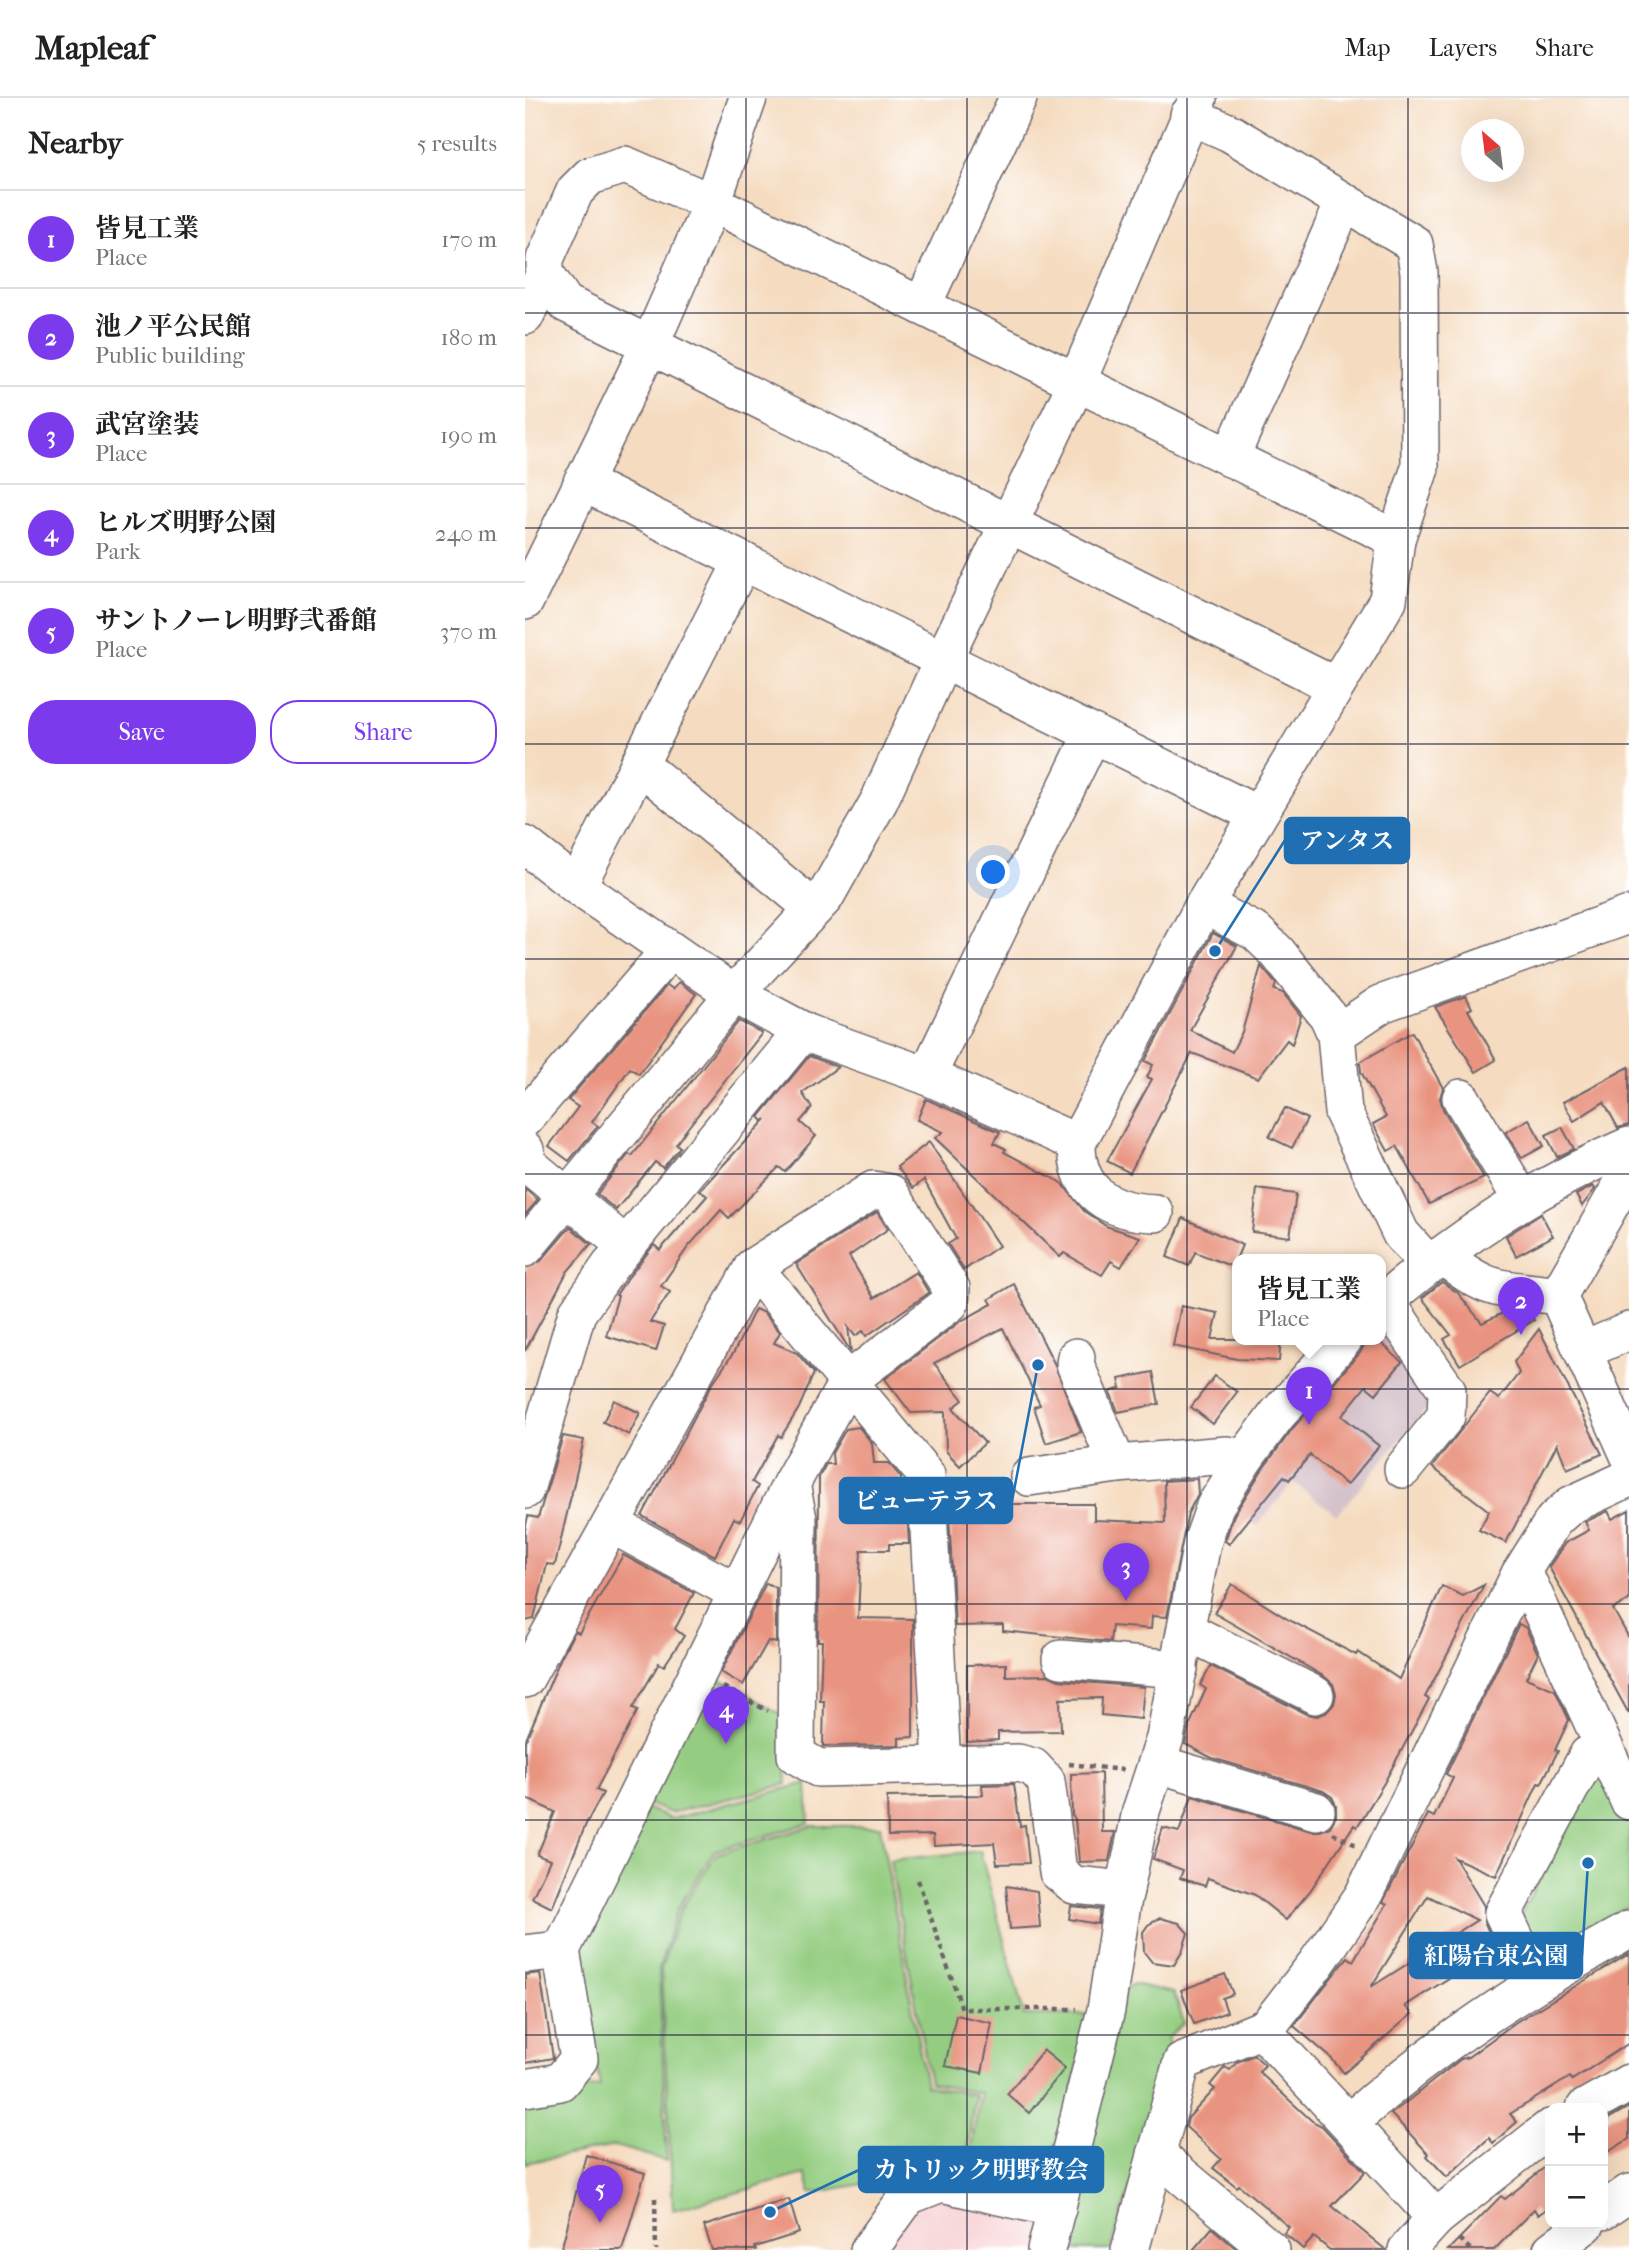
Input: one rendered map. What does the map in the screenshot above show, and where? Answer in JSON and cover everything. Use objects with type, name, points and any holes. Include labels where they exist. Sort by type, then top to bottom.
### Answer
[{"type":"street","points":[[525,601],[650,345],[712,203],[748,98]]},
{"type":"street","points":[[922,306],[1018,98]]},
{"type":"street","points":[[525,1248],[728,1001],[825,897],[879,801],[943,660],[1077,382],[1194,107],[1230,133],[1415,244],[1419,272],[1420,468],[1396,539],[1388,600],[1256,814],[1204,905],[1077,1143],[1086,1181],[1109,1206],[1130,1213],[1155,1213]]},
{"type":"street","points":[[525,316],[545,273],[545,259],[575,191],[590,176],[625,165],[712,203],[1396,539]]},
{"type":"street","points":[[1230,457],[1344,203]]},
{"type":"street","points":[[545,273],[565,303],[1335,686]]},
{"type":"street","points":[[582,482],[1256,814]]},
{"type":"street","points":[[577,886],[743,561]]},
{"type":"street","points":[[927,1076],[1093,733]]},
{"type":"street","points":[[639,764],[814,909]]},
{"type":"street","points":[[525,845],[577,886],[670,950],[728,1001],[927,1076],[1077,1143]]},
{"type":"street","points":[[1204,905],[1256,932],[1277,952],[1312,994],[1336,1034],[1343,1112],[1401,1234],[1435,1260],[1484,1285],[1501,1291],[1557,1296]]},
{"type":"street","points":[[1336,1034],[1381,1004],[1629,915]]},
{"type":"street","points":[[525,1118],[670,950]]},
{"type":"street","points":[[525,1490],[577,1313],[626,1246],[803,1031]]},
{"type":"street","points":[[1461,1098],[1522,1200]]},
{"type":"street","points":[[1386,1300],[1435,1260],[1522,1200],[1629,1146]]},
{"type":"street","points":[[525,1150],[529,1165],[572,1191],[626,1246]]},
{"type":"street","points":[[1557,1296],[1629,1171]]},
{"type":"street","points":[[525,1679],[753,1267],[873,1190],[890,1193],[951,1288],[950,1303],[848,1381],[791,1484],[561,1950],[579,2059],[560,2082],[525,2088]]},
{"type":"street","points":[[753,1267],[926,1475],[942,1765]]},
{"type":"street","points":[[1557,1296],[1629,1455]]},
{"type":"street","points":[[1386,1306],[1447,1390],[1446,1416],[1403,1469]]},
{"type":"street","points":[[1583,1351],[1629,1331]]},
{"type":"street","points":[[1046,2250],[1106,2010],[1141,1811],[1156,1769],[1179,1669],[1202,1543],[1215,1506],[1245,1458],[1277,1415],[1339,1345]]},
{"type":"street","points":[[1076,1357],[1075,1364],[1117,1464]]},
{"type":"street","points":[[1028,1477],[1117,1464],[1227,1455],[1245,1458]]},
{"type":"street","points":[[1130,2250],[1182,2062],[1267,2027],[1316,1964],[1363,1896],[1520,1574],[1554,1520],[1571,1505],[1629,1478]]},
{"type":"street","points":[[791,1484],[798,1520],[796,1755],[818,1768],[1018,1763],[1034,1767],[1046,1781],[1058,1872],[1074,1885],[1125,1890]]},
{"type":"street","points":[[611,1524],[738,1593]]},
{"type":"street","points":[[1520,1574],[1530,1586],[1629,1801]]},
{"type":"street","points":[[1187,1631],[1314,1695]]},
{"type":"street","points":[[1061,1659],[1179,1669]]},
{"type":"street","points":[[1535,1981],[1503,1913],[1588,1755],[1604,1747]]},
{"type":"street","points":[[1156,1769],[1319,1819]]},
{"type":"street","points":[[1350,2122],[1437,2048],[1535,1981],[1629,1930]]},
{"type":"street","points":[[525,1954],[561,1950]]},
{"type":"street","points":[[1262,2030],[1436,2218]]},
{"type":"street","points":[[1594,2103],[1629,2083]]},
{"type":"street","points":[[1406,2250],[1436,2218],[1545,2132]]},
{"type":"street","points":[[1156,2154],[1271,2250]]},
{"type":"street","points":[[869,2250],[908,2196],[941,2183],[1058,2209]]},
{"type":"street","points":[[1608,2208],[1629,2193]]},
{"type":"street","points":[[1552,2250],[1579,2229]]},
{"type":"path","points":[[697,1677],[728,1689],[778,1717]]},
{"type":"path","points":[[1034,1767],[1075,1764],[1156,1769]]},
{"type":"path","points":[[1319,1819],[1381,1859]]},
{"type":"path","points":[[918,1880],[963,2009],[1106,2010]]},
{"type":"path","points":[[655,2198],[656,2250]]},
{"type":"shaded area","points":[[1386,1328],[1431,1388],[1431,1403],[1337,1515],[1293,1482],[1257,1526],[1230,1504],[1349,1345],[1386,1345]]},
{"type":"shaded area","points":[[939,2194],[1042,2221],[1034,2250],[882,2250],[924,2202]]},
{"type":"green space","points":[[701,1674],[731,1684],[783,1716],[787,1784],[671,1813],[642,1802]]},
{"type":"green space","points":[[1595,1773],[1617,1790],[1629,1820],[1629,1906],[1545,1951],[1527,1943],[1518,1920]]},
{"type":"green space","points":[[807,1783],[809,1823],[714,1851],[677,1910],[659,1969],[667,2161],[615,2146],[525,2163],[525,2100],[600,2086],[576,1951],[641,1806],[671,1819]]},
{"type":"green space","points":[[812,1826],[880,1826],[926,2086],[975,2095],[965,2166],[811,2193],[805,2174],[673,2210],[661,1969],[680,1911],[716,1854]]},
{"type":"green space","points":[[980,1851],[1024,2015],[1088,2015],[1053,2190],[968,2169],[980,2093],[930,2083],[890,1860]]},
{"type":"green space","points":[[1133,1984],[1174,1993],[1184,2023],[1167,2039],[1172,2048],[1111,2250],[1055,2250],[1122,1991]]},
{"type":"building","points":[[1213,933],[1237,946],[1190,1030],[1232,1052],[1242,1032],[1261,966],[1276,984],[1274,990],[1283,993],[1301,1016],[1292,1044],[1287,1040],[1258,1078],[1192,1053],[1130,1173],[1107,1161],[1152,1079],[1147,1077],[1153,1065],[1145,1061]]},
{"type":"building","points":[[679,982],[696,994],[639,1074],[630,1068],[592,1122],[598,1126],[569,1161],[549,1146],[578,1107],[568,1100],[667,985],[673,989]]},
{"type":"building","points":[[1466,996],[1472,1008],[1468,1010],[1496,1060],[1476,1072],[1435,1007]]},
{"type":"building","points":[[739,1021],[762,1033],[686,1130],[676,1144],[680,1147],[663,1168],[655,1162],[616,1210],[597,1194],[629,1154],[632,1156]]},
{"type":"building","points":[[1412,1032],[1443,1088],[1440,1098],[1443,1109],[1484,1178],[1429,1204],[1397,1146],[1388,1151],[1373,1124],[1386,1117],[1361,1072],[1360,1062]]},
{"type":"building","points":[[809,1056],[838,1067],[802,1093],[812,1108],[800,1122],[816,1136],[785,1172],[779,1167],[729,1218],[721,1210],[688,1247],[661,1286],[670,1292],[650,1322],[664,1326],[656,1351],[606,1336],[618,1296],[616,1295],[627,1279],[654,1245],[660,1250],[707,1196],[700,1190],[766,1119],[763,1121],[759,1117]]},
{"type":"building","points":[[1629,1067],[1629,1125],[1618,1128],[1604,1102],[1574,1121],[1563,1102]]},
{"type":"building","points":[[926,1099],[1000,1132],[994,1143],[1006,1149],[1004,1152],[1062,1183],[1084,1211],[1106,1226],[1140,1237],[1121,1267],[1111,1261],[1102,1275],[1064,1253],[1060,1257],[935,1138],[943,1132],[917,1120]]},
{"type":"building","points":[[1285,1108],[1307,1119],[1292,1148],[1269,1137]]},
{"type":"building","points":[[1529,1119],[1544,1146],[1522,1158],[1506,1132]]},
{"type":"building","points":[[1562,1127],[1574,1149],[1557,1157],[1546,1135]]},
{"type":"building","points":[[929,1142],[999,1246],[964,1270],[948,1244],[956,1239],[924,1180],[913,1188],[897,1167]]},
{"type":"building","points":[[1593,1186],[1595,1189],[1582,1206],[1576,1195]]},
{"type":"building","points":[[525,1189],[538,1200],[525,1215]]},
{"type":"building","points":[[1257,1189],[1296,1194],[1290,1237],[1252,1232]]},
{"type":"building","points":[[877,1212],[888,1229],[849,1256],[874,1298],[916,1272],[929,1293],[866,1336],[863,1331],[855,1336],[848,1327],[851,1352],[796,1264]]},
{"type":"building","points":[[1541,1214],[1553,1236],[1516,1256],[1506,1236]]},
{"type":"building","points":[[1183,1218],[1242,1245],[1238,1254],[1232,1254],[1232,1267],[1195,1252],[1189,1266],[1167,1257]]},
{"type":"building","points":[[570,1227],[591,1244],[567,1272],[525,1351],[525,1268],[541,1261]]},
{"type":"building","points":[[1442,1282],[1458,1293],[1482,1323],[1507,1311],[1531,1314],[1534,1320],[1460,1365],[1444,1339],[1451,1335],[1422,1298]]},
{"type":"building","points":[[1014,1284],[1054,1363],[1081,1432],[1046,1443],[1034,1407],[1040,1405],[1003,1328],[934,1363],[963,1400],[953,1408],[985,1443],[960,1466],[946,1451],[945,1412],[911,1413],[885,1379],[961,1321],[992,1304],[989,1299]]},
{"type":"building","points":[[1181,1306],[1218,1313],[1212,1339],[1232,1339],[1232,1345],[1280,1345],[1279,1361],[1237,1359],[1173,1346]]},
{"type":"building","points":[[755,1309],[764,1313],[780,1332],[774,1343],[797,1353],[814,1373],[799,1408],[781,1437],[778,1435],[752,1482],[758,1486],[740,1521],[734,1518],[715,1556],[642,1516],[712,1384],[734,1352]]},
{"type":"building","points":[[1539,1329],[1602,1454],[1567,1469],[1557,1444],[1506,1543],[1479,1530],[1489,1511],[1432,1467],[1490,1393],[1499,1399],[1519,1373],[1514,1362]]},
{"type":"building","points":[[1364,1345],[1384,1345],[1402,1362],[1376,1394],[1366,1386],[1342,1416],[1379,1446],[1347,1485],[1310,1455],[1289,1480],[1284,1476],[1229,1544],[1225,1541],[1234,1515],[1262,1470],[1293,1428],[1360,1353]]},
{"type":"building","points":[[1153,1372],[1159,1404],[1118,1412],[1110,1392],[1121,1388],[1119,1379]]},
{"type":"building","points":[[1215,1376],[1237,1392],[1213,1424],[1191,1407]]},
{"type":"building","points":[[614,1400],[640,1413],[629,1435],[603,1422]]},
{"type":"building","points":[[859,1427],[872,1443],[874,1463],[889,1463],[901,1478],[899,1512],[907,1512],[909,1544],[889,1544],[889,1550],[861,1550],[858,1618],[913,1619],[913,1737],[899,1738],[899,1745],[823,1746],[824,1701],[820,1701],[822,1641],[818,1641],[819,1477],[826,1464],[833,1464],[832,1453],[846,1429]]},
{"type":"building","points":[[563,1436],[584,1440],[555,1565],[547,1564],[534,1619],[525,1621],[525,1530],[528,1516],[538,1518]]},
{"type":"building","points":[[1197,1479],[1198,1494],[1188,1513],[1167,1617],[1152,1616],[1151,1629],[1112,1626],[1110,1642],[1003,1631],[1003,1625],[955,1626],[948,1494],[991,1493],[991,1504],[1094,1504],[1094,1520],[1165,1523],[1164,1481]]},
{"type":"building","points":[[1629,1510],[1629,1600],[1613,1609],[1629,1638],[1629,1714],[1549,1567],[1565,1543],[1589,1530],[1585,1522],[1608,1511],[1612,1519]]},
{"type":"building","points":[[623,1555],[694,1593],[675,1629],[684,1636],[664,1666],[659,1663],[633,1708],[638,1710],[596,1790],[603,1793],[586,1824],[552,1908],[532,1898],[550,1860],[537,1855],[555,1812],[525,1798],[525,1742],[561,1657],[575,1631],[579,1633]]},
{"type":"building","points":[[766,1583],[776,1588],[776,1643],[768,1641],[743,1685],[721,1672]]},
{"type":"building","points":[[1232,1584],[1289,1620],[1356,1655],[1358,1652],[1399,1679],[1442,1586],[1463,1596],[1484,1585],[1425,1697],[1429,1699],[1384,1783],[1357,1827],[1354,1825],[1310,1891],[1286,1920],[1255,1895],[1208,1878],[1205,1886],[1180,1878],[1183,1870],[1153,1859],[1163,1828],[1179,1832],[1192,1796],[1311,1831],[1330,1827],[1336,1816],[1336,1805],[1332,1797],[1323,1791],[1212,1758],[1185,1744],[1189,1726],[1206,1689],[1200,1685],[1211,1666],[1306,1714],[1317,1716],[1326,1713],[1334,1704],[1336,1694],[1333,1684],[1325,1677],[1214,1613]]},
{"type":"building","points":[[1519,1624],[1526,1628],[1538,1654],[1526,1678],[1555,1690],[1569,1720],[1555,1750],[1558,1751],[1541,1784],[1538,1783],[1496,1876],[1455,1858],[1484,1906],[1484,1921],[1496,1948],[1405,2006],[1412,2014],[1344,2073],[1294,2026],[1348,1957],[1353,1961],[1387,1904],[1383,1902],[1428,1814],[1434,1817],[1453,1778],[1446,1774]],"holes":[[[1428,1896],[1477,1920],[1371,1987]]]},
{"type":"building","points":[[1006,1664],[1006,1676],[1048,1675],[1059,1680],[1144,1687],[1141,1719],[1101,1715],[1102,1698],[1060,1699],[1061,1731],[998,1732],[998,1740],[967,1742],[967,1665]]},
{"type":"building","points":[[1101,1773],[1102,1832],[1115,1832],[1109,1861],[1079,1862],[1075,1819],[1072,1815],[1071,1774]]},
{"type":"building","points":[[1014,1784],[1020,1826],[1025,1825],[1029,1863],[997,1864],[994,1843],[934,1846],[933,1835],[888,1836],[887,1797],[983,1795],[982,1785]]},
{"type":"building","points":[[1006,1886],[1037,1891],[1040,1927],[1010,1929]]},
{"type":"building","points":[[1071,1906],[1100,1909],[1098,1924],[1069,1919]]},
{"type":"building","points":[[1160,1918],[1179,1923],[1188,1933],[1182,1952],[1174,1965],[1152,1962],[1144,1952],[1143,1932],[1148,1925]]},
{"type":"building","points":[[1629,1954],[1629,2043],[1572,2080],[1570,2077],[1510,2114],[1517,2122],[1493,2143],[1489,2138],[1447,2177],[1391,2114],[1461,2059],[1468,2057],[1516,2022]]},
{"type":"building","points":[[540,1973],[553,2058],[525,2063],[525,1975]]},
{"type":"building","points":[[1225,1974],[1233,1994],[1222,1998],[1227,2012],[1194,2024],[1181,1990]]},
{"type":"building","points":[[956,2015],[992,2023],[982,2073],[945,2066]]},
{"type":"building","points":[[1043,2050],[1065,2068],[1029,2113],[1007,2094]]},
{"type":"building","points":[[1254,2055],[1265,2065],[1259,2072],[1312,2121],[1322,2126],[1365,2172],[1332,2206],[1386,2250],[1330,2250],[1314,2237],[1303,2249],[1284,2233],[1289,2227],[1239,2185],[1237,2187],[1213,2168],[1221,2159],[1186,2127],[1188,2118],[1215,2089],[1210,2085],[1225,2067],[1230,2070],[1237,2062]]},
{"type":"building","points":[[1629,2107],[1629,2139],[1608,2152],[1608,2119]]},
{"type":"building","points":[[586,2155],[645,2173],[622,2250],[561,2250]]},
{"type":"building","points":[[1545,2167],[1545,2210],[1538,2215],[1534,2209],[1494,2250],[1448,2250],[1501,2196],[1505,2199]]},
{"type":"building","points":[[789,2199],[799,2233],[755,2247],[756,2250],[712,2250],[704,2226]]},
{"type":"building","points":[[1212,2228],[1238,2250],[1193,2250]]},
{"type":"place","name":"アンタス","points":[[1215,951]]},
{"type":"place","name":"池ノ平公民館","points":[[1521,1335]]},
{"type":"place","name":"ビューテラス","points":[[1038,1365]]},
{"type":"place","name":"皆見工業","points":[[1309,1425]]},
{"type":"place","name":"武宮塗装","points":[[1126,1601]]},
{"type":"place","name":"ヒルズ明野公園","points":[[726,1744]]},
{"type":"place","name":"紅陽台東公園","points":[[1588,1863]]},
{"type":"place","name":"カトリック明野教会","points":[[770,2212]]},
{"type":"place","name":"サントノーレ明野弐番館","points":[[600,2223]]}]
